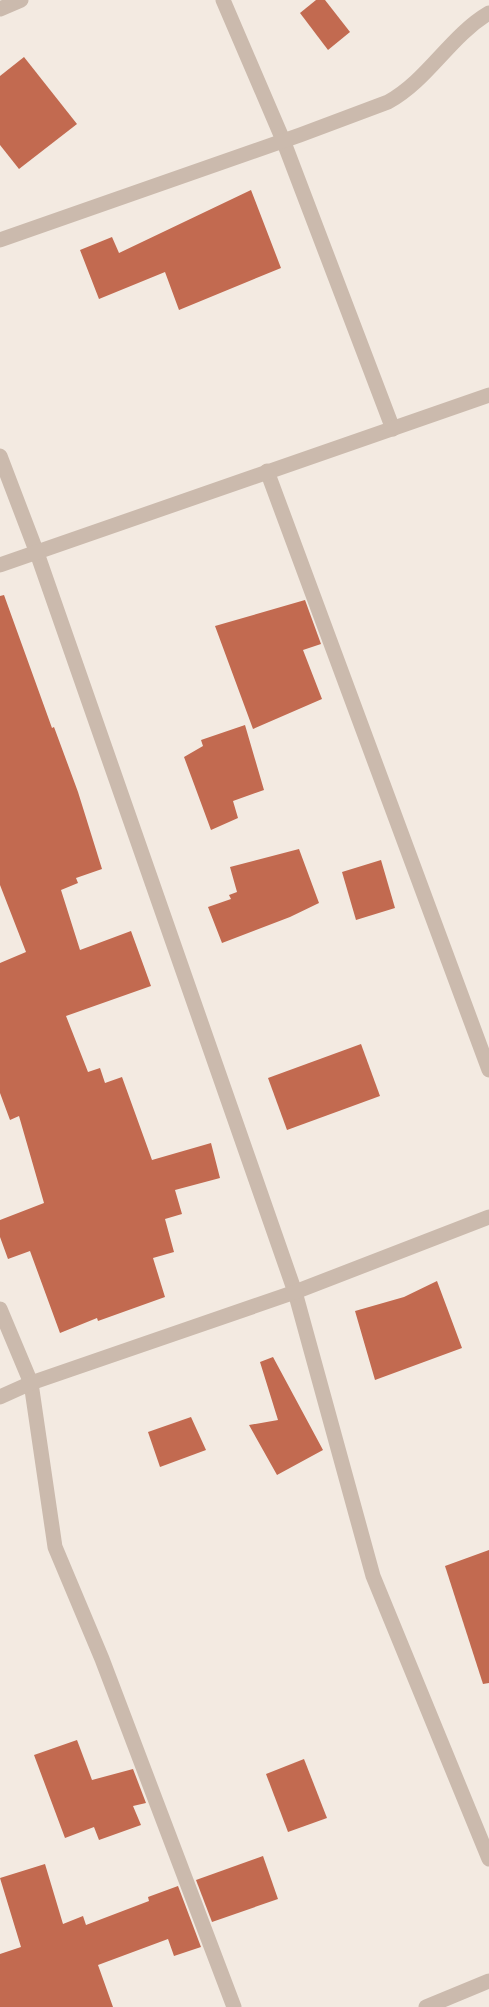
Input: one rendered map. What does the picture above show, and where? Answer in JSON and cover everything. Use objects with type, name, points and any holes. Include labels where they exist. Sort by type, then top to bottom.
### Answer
[{"type":"street","points":[[0,9],[21,0]]},
{"type":"street","points":[[222,0],[284,140],[393,429]]},
{"type":"street","points":[[0,240],[388,102],[420,79],[460,35],[489,13]]},
{"type":"street","points":[[0,566],[489,395]]},
{"type":"street","points":[[0,456],[38,553],[295,1292],[373,1576],[489,1859]]},
{"type":"street","points":[[267,471],[489,1070]]},
{"type":"street","points":[[0,1397],[31,1383],[295,1292],[489,1217]]},
{"type":"street","points":[[0,1309],[31,1383],[55,1547],[102,1659],[234,2007]]},
{"type":"street","points":[[434,2006],[489,1981]]},
{"type":"building","points":[[316,0],[325,0],[350,32],[328,50],[300,13]]},
{"type":"building","points":[[24,57],[77,124],[19,169],[0,145],[0,76]]},
{"type":"building","points":[[251,190],[281,268],[179,310],[165,272],[99,299],[80,250],[112,237],[119,253]]},
{"type":"building","points":[[4,595],[52,728],[54,727],[78,792],[102,869],[76,878],[78,883],[61,890],[80,950],[131,931],[151,986],[66,1016],[88,1072],[100,1068],[105,1083],[122,1077],[152,1160],[211,1143],[220,1178],[175,1190],[182,1214],[165,1219],[174,1252],[153,1258],[165,1297],[98,1321],[97,1318],[60,1333],[30,1251],[8,1259],[0,1237],[0,1220],[44,1203],[19,1116],[10,1120],[0,1093],[0,963],[26,952],[0,885],[0,596]]},
{"type":"building","points":[[305,600],[321,644],[303,650],[322,699],[253,729],[215,626]]},
{"type":"building","points":[[245,725],[264,790],[233,801],[238,818],[211,830],[184,757],[203,746],[201,740]]},
{"type":"building","points":[[299,849],[319,903],[290,917],[222,943],[208,907],[231,899],[229,895],[237,892],[230,867]]},
{"type":"building","points":[[381,860],[395,908],[356,920],[342,872]]},
{"type":"building","points":[[361,1044],[380,1096],[287,1130],[268,1078]]},
{"type":"building","points":[[437,1281],[462,1348],[375,1380],[355,1311],[404,1297]]},
{"type":"building","points":[[273,1357],[323,1450],[277,1475],[249,1425],[278,1420],[260,1362]]},
{"type":"building","points":[[191,1417],[206,1450],[160,1467],[148,1432]]},
{"type":"building","points":[[489,1550],[489,1683],[483,1684],[445,1566]]},
{"type":"building","points":[[77,1740],[92,1780],[133,1769],[146,1803],[133,1806],[141,1825],[99,1840],[94,1827],[65,1838],[34,1755]]},
{"type":"building","points":[[304,1759],[327,1818],[288,1832],[266,1774]]},
{"type":"building","points":[[263,1856],[278,1899],[212,1922],[196,1880]]},
{"type":"building","points":[[45,1864],[63,1924],[83,1916],[86,1925],[149,1901],[148,1897],[178,1886],[201,1947],[174,1956],[168,1939],[98,1965],[113,2007],[0,2007],[0,1954],[21,1947],[0,1878]]}]
